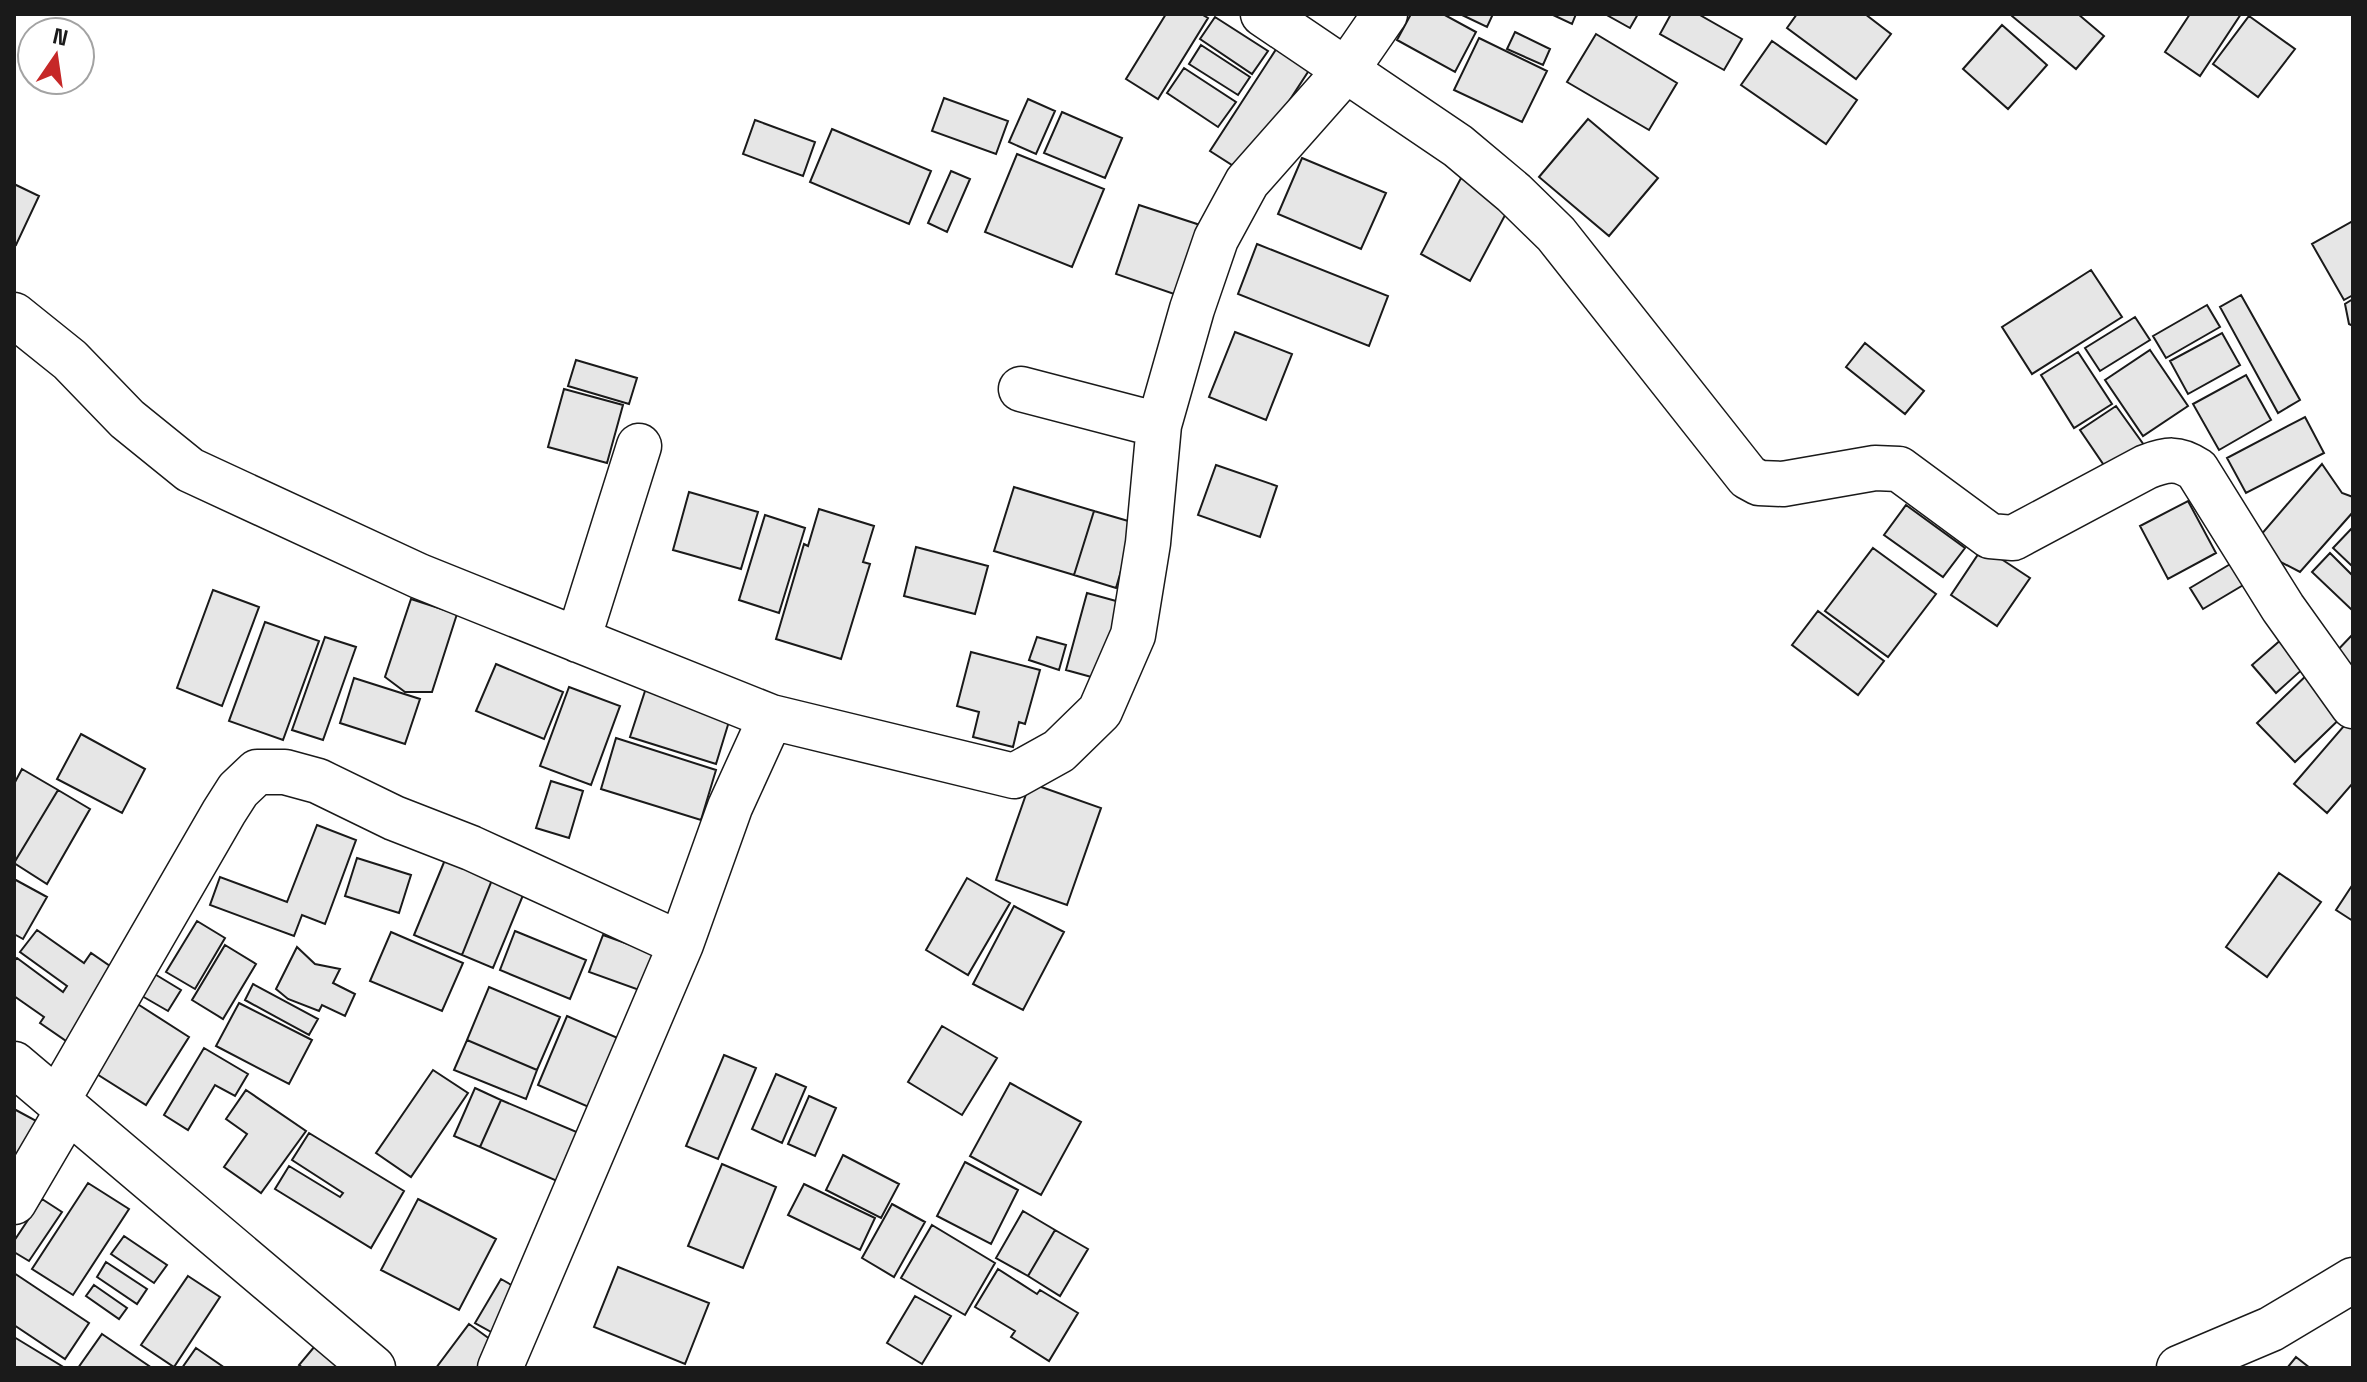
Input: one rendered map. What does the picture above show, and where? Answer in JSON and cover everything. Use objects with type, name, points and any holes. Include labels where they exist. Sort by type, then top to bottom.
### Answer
[{"type":"street","points":[[1263,14],[1458,146],[1556,234],[1748,477],[1759,483],[1783,484],[1875,468],[1899,469],[1990,536],[2013,538],[2146,467],[2168,459],[2184,461],[2197,470],[2283,608],[2353,706]]},
{"type":"street","points":[[14,315],[70,360],[127,419],[190,470],[419,576],[771,717],[1014,776],[1059,751],[1100,711],[1133,635],[1148,543],[1159,425],[1192,309],[1216,239],[1247,182],[1347,69],[1385,14]]},
{"type":"street","points":[[1021,389],[1159,425]]},
{"type":"street","points":[[578,640],[639,446]]},
{"type":"street","points":[[500,1368],[681,944],[730,807],[771,717]]},
{"type":"street","points":[[14,1202],[62,1105],[224,812],[238,790],[257,772],[285,772],[318,781],[394,818],[471,848],[681,944]]},
{"type":"street","points":[[14,1064],[373,1368]]},
{"type":"street","points":[[2179,1368],[2271,1329],[2353,1280]]},
{"type":"building","points":[[1166,14],[1201,14],[1208,18],[1158,99],[1126,79]]},
{"type":"building","points":[[1411,14],[1443,14],[1476,32],[1455,72],[1397,40]]},
{"type":"building","points":[[1460,14],[1493,14],[1487,27]]},
{"type":"building","points":[[1551,14],[1576,14],[1572,24]]},
{"type":"building","points":[[1605,14],[1638,14],[1630,28]]},
{"type":"building","points":[[1671,14],[1698,14],[1742,39],[1724,70],[1660,34]]},
{"type":"building","points":[[1797,14],[1865,14],[1891,34],[1856,79],[1787,28]]},
{"type":"building","points":[[2013,14],[2078,14],[2104,36],[2076,69]]},
{"type":"building","points":[[2190,14],[2241,14],[2200,76],[2165,52]]},
{"type":"building","points":[[2249,16],[2295,49],[2258,97],[2213,64]]},
{"type":"building","points":[[1215,17],[1268,51],[1252,74],[1200,39]]},
{"type":"building","points":[[2002,25],[2047,65],[2008,109],[1963,69]]},
{"type":"building","points":[[1515,32],[1550,49],[1543,65],[1507,49]]},
{"type":"building","points":[[1596,34],[1677,83],[1649,130],[1567,82]]},
{"type":"building","points":[[1284,37],[1317,58],[1243,172],[1210,151]]},
{"type":"building","points":[[1479,38],[1547,71],[1522,122],[1454,90]]},
{"type":"building","points":[[1772,41],[1857,100],[1826,144],[1741,85]]},
{"type":"building","points":[[1201,45],[1250,77],[1238,95],[1189,64]]},
{"type":"building","points":[[1184,68],[1236,102],[1218,127],[1167,93]]},
{"type":"building","points":[[944,98],[1008,121],[996,154],[932,131]]},
{"type":"building","points":[[1028,99],[1055,111],[1036,154],[1009,142]]},
{"type":"building","points":[[1062,112],[1122,138],[1105,178],[1044,153]]},
{"type":"building","points":[[1588,119],[1658,178],[1609,236],[1539,177]]},
{"type":"building","points":[[755,120],[815,142],[803,176],[743,154]]},
{"type":"building","points":[[832,129],[931,171],[909,224],[810,182]]},
{"type":"building","points":[[1017,154],[1104,189],[1072,267],[985,232]]},
{"type":"building","points":[[1302,158],[1386,193],[1361,249],[1278,214]]},
{"type":"building","points":[[951,171],[970,179],[947,232],[928,223]]},
{"type":"building","points":[[1461,178],[1511,204],[1470,281],[1421,254]]},
{"type":"building","points":[[14,184],[39,196],[16,245],[14,244]]},
{"type":"building","points":[[1139,205],[1200,225],[1177,295],[1116,274]]},
{"type":"building","points":[[2353,221],[2353,295],[2344,300],[2312,244]]},
{"type":"building","points":[[1257,244],[1388,296],[1369,346],[1238,294]]},
{"type":"building","points":[[2091,270],[2122,317],[2032,374],[2002,327]]},
{"type":"building","points":[[2241,295],[2300,400],[2278,413],[2220,307]]},
{"type":"building","points":[[2353,299],[2353,326],[2349,324],[2345,304]]},
{"type":"building","points":[[2207,305],[2220,327],[2166,358],[2153,336]]},
{"type":"building","points":[[2135,317],[2150,340],[2100,371],[2085,348]]},
{"type":"building","points":[[1235,332],[1292,354],[1266,420],[1209,397]]},
{"type":"building","points":[[2222,333],[2240,365],[2188,394],[2170,361]]},
{"type":"building","points":[[1865,343],[1924,391],[1905,414],[1846,367]]},
{"type":"building","points":[[2150,350],[2188,406],[2143,436],[2105,380]]},
{"type":"building","points":[[2078,352],[2112,404],[2074,428],[2041,375]]},
{"type":"building","points":[[576,360],[637,378],[629,404],[568,386]]},
{"type":"building","points":[[2246,375],[2271,420],[2219,450],[2193,404]]},
{"type":"building","points":[[564,389],[623,405],[607,463],[548,447]]},
{"type":"building","points":[[2116,406],[2149,452],[2112,477],[2080,430]]},
{"type":"building","points":[[2305,417],[2324,453],[2246,493],[2227,458]]},
{"type":"building","points":[[2322,464],[2342,493],[2353,497],[2353,512],[2300,572],[2273,558],[2259,537]]},
{"type":"building","points":[[1216,465],[1277,486],[1260,537],[1198,515]]},
{"type":"building","points":[[1014,487],[1094,511],[1074,575],[994,551]]},
{"type":"building","points":[[689,492],[758,512],[741,569],[673,550]]},
{"type":"building","points":[[2188,501],[2216,553],[2168,579],[2140,526]]},
{"type":"building","points":[[1906,505],[1965,548],[1943,577],[1884,535]]},
{"type":"building","points":[[819,509],[874,526],[863,562],[870,564],[841,659],[776,639],[804,544],[808,546]]},
{"type":"building","points":[[1094,511],[1135,523],[1116,588],[1074,575]]},
{"type":"building","points":[[765,515],[805,528],[779,613],[739,600]]},
{"type":"building","points":[[2353,527],[2353,567],[2333,548]]},
{"type":"building","points":[[916,547],[988,566],[975,614],[904,596]]},
{"type":"building","points":[[1983,547],[2030,578],[1997,626],[1951,595]]},
{"type":"building","points":[[1873,548],[1936,594],[1888,657],[1825,611]]},
{"type":"building","points":[[2330,553],[2353,576],[2353,611],[2312,572]]},
{"type":"building","points":[[2232,563],[2245,584],[2203,609],[2190,588]]},
{"type":"building","points":[[213,590],[259,607],[222,706],[177,688]]},
{"type":"building","points":[[1087,593],[1127,604],[1106,681],[1066,670]]},
{"type":"building","points":[[411,599],[457,614],[432,692],[405,692],[385,677]]},
{"type":"building","points":[[1818,611],[1884,661],[1858,695],[1792,645]]},
{"type":"building","points":[[265,622],[319,641],[283,740],[229,721]]},
{"type":"building","points":[[2291,631],[2315,658],[2276,693],[2252,665]]},
{"type":"building","points":[[2353,634],[2353,674],[2333,655]]},
{"type":"building","points":[[325,637],[356,647],[323,740],[292,730]]},
{"type":"building","points":[[1037,637],[1066,645],[1059,670],[1029,660]]},
{"type":"building","points":[[971,652],[1040,670],[1025,724],[1019,722],[1013,747],[973,737],[979,712],[957,706]]},
{"type":"building","points":[[496,664],[563,692],[544,739],[476,711]]},
{"type":"building","points":[[2314,668],[2352,707],[2295,762],[2257,723]]},
{"type":"building","points":[[354,678],[420,699],[405,744],[340,723]]},
{"type":"building","points":[[569,687],[620,706],[591,785],[540,766]]},
{"type":"building","points":[[646,688],[731,715],[716,764],[630,737]]},
{"type":"building","points":[[2349,720],[2353,723],[2353,783],[2327,813],[2294,784]]},
{"type":"building","points":[[81,734],[145,769],[122,813],[57,779]]},
{"type":"building","points":[[616,738],[716,770],[701,820],[601,789]]},
{"type":"building","points":[[22,769],[58,790],[14,863],[14,784]]},
{"type":"building","points":[[551,781],[583,791],[569,838],[536,828]]},
{"type":"building","points":[[1030,783],[1101,808],[1067,905],[996,880]]},
{"type":"building","points":[[58,790],[90,809],[47,884],[14,863]]},
{"type":"building","points":[[317,825],[356,840],[325,924],[302,915],[294,936],[210,905],[220,877],[287,902]]},
{"type":"building","points":[[447,855],[498,865],[462,955],[414,935]]},
{"type":"building","points":[[357,858],[411,875],[399,913],[345,896]]},
{"type":"building","points":[[498,865],[526,888],[493,968],[462,955]]},
{"type":"building","points":[[2279,873],[2321,902],[2267,977],[2226,947]]},
{"type":"building","points":[[967,878],[1010,903],[968,975],[926,950]]},
{"type":"building","points":[[14,879],[47,897],[23,939],[14,934]]},
{"type":"building","points":[[2353,884],[2353,921],[2336,910]]},
{"type":"building","points":[[1014,906],[1064,932],[1023,1010],[973,984]]},
{"type":"building","points":[[197,921],[225,938],[195,989],[166,972]]},
{"type":"building","points":[[37,930],[84,963],[91,953],[123,975],[72,1045],[40,1023],[44,1017],[14,996],[14,961],[17,958],[63,992],[67,986],[20,952]]},
{"type":"building","points":[[515,931],[586,960],[570,999],[500,970]]},
{"type":"building","points":[[391,932],[463,963],[442,1011],[370,981]]},
{"type":"building","points":[[603,935],[656,954],[642,991],[589,972]]},
{"type":"building","points":[[225,945],[256,964],[223,1019],[192,1000]]},
{"type":"building","points":[[297,947],[315,964],[340,969],[333,983],[355,994],[345,1016],[322,1005],[319,1011],[288,999],[276,989]]},
{"type":"building","points":[[148,970],[181,990],[168,1011],[135,992]]},
{"type":"building","points":[[253,984],[318,1019],[309,1035],[245,1000]]},
{"type":"building","points":[[489,987],[560,1017],[537,1070],[467,1040]]},
{"type":"building","points":[[136,1003],[189,1037],[146,1105],[92,1071]]},
{"type":"building","points":[[239,1003],[312,1040],[289,1084],[216,1046]]},
{"type":"building","points":[[567,1016],[620,1039],[591,1108],[538,1085]]},
{"type":"building","points":[[942,1026],[997,1058],[962,1115],[908,1082]]},
{"type":"building","points":[[467,1040],[537,1070],[526,1099],[454,1070]]},
{"type":"building","points":[[204,1048],[248,1074],[235,1096],[215,1085],[188,1130],[164,1115]]},
{"type":"building","points":[[724,1055],[756,1068],[718,1159],[686,1146]]},
{"type":"building","points":[[433,1070],[468,1093],[411,1177],[376,1153]]},
{"type":"building","points":[[776,1074],[806,1087],[782,1143],[752,1129]]},
{"type":"building","points":[[1010,1083],[1081,1122],[1041,1195],[970,1156]]},
{"type":"building","points":[[475,1088],[501,1100],[480,1147],[454,1136]]},
{"type":"building","points":[[246,1090],[306,1131],[261,1193],[224,1167],[247,1134],[226,1119]]},
{"type":"building","points":[[809,1096],[836,1108],[815,1156],[788,1144]]},
{"type":"building","points":[[501,1100],[579,1133],[557,1181],[480,1147]]},
{"type":"building","points":[[14,1109],[42,1124],[14,1164]]},
{"type":"building","points":[[309,1133],[404,1191],[371,1248],[275,1189],[289,1166],[340,1197],[343,1193],[292,1160]]},
{"type":"building","points":[[843,1155],[899,1184],[881,1218],[826,1190]]},
{"type":"building","points":[[965,1162],[1018,1190],[991,1244],[937,1216]]},
{"type":"building","points":[[722,1164],[776,1187],[743,1268],[688,1246]]},
{"type":"building","points":[[88,1183],[129,1209],[73,1295],[32,1269]]},
{"type":"building","points":[[804,1184],[875,1218],[860,1250],[788,1215]]},
{"type":"building","points":[[42,1199],[62,1212],[29,1261],[14,1252],[14,1241]]},
{"type":"building","points":[[418,1199],[496,1239],[459,1310],[381,1270]]},
{"type":"building","points":[[892,1204],[925,1222],[894,1277],[862,1258]]},
{"type":"building","points":[[1023,1211],[1055,1230],[1028,1276],[996,1258]]},
{"type":"building","points":[[932,1225],[995,1263],[965,1315],[901,1278]]},
{"type":"building","points":[[1055,1230],[1088,1249],[1060,1296],[1028,1276]]},
{"type":"building","points":[[124,1236],[167,1265],[154,1283],[111,1254]]},
{"type":"building","points":[[106,1262],[147,1289],[137,1304],[97,1277]]},
{"type":"building","points":[[618,1267],[709,1303],[685,1364],[594,1327]]},
{"type":"building","points":[[998,1269],[1037,1294],[1040,1290],[1078,1313],[1049,1361],[1011,1337],[1015,1331],[975,1307]]},
{"type":"building","points":[[14,1273],[89,1323],[65,1359],[14,1325]]},
{"type":"building","points":[[188,1276],[220,1297],[174,1367],[141,1345]]},
{"type":"building","points":[[501,1279],[527,1294],[502,1338],[475,1323]]},
{"type":"building","points":[[94,1285],[127,1308],[119,1319],[86,1296]]},
{"type":"building","points":[[915,1296],[951,1316],[922,1364],[887,1343]]},
{"type":"building","points":[[469,1324],[505,1350],[491,1368],[436,1368]]},
{"type":"building","points":[[102,1334],[152,1368],[78,1368]]},
{"type":"building","points":[[14,1337],[65,1368],[14,1368]]},
{"type":"building","points":[[320,1340],[356,1368],[303,1368],[299,1365]]},
{"type":"building","points":[[196,1348],[225,1368],[182,1368]]},
{"type":"building","points":[[2296,1357],[2310,1368],[2287,1368]]}]
